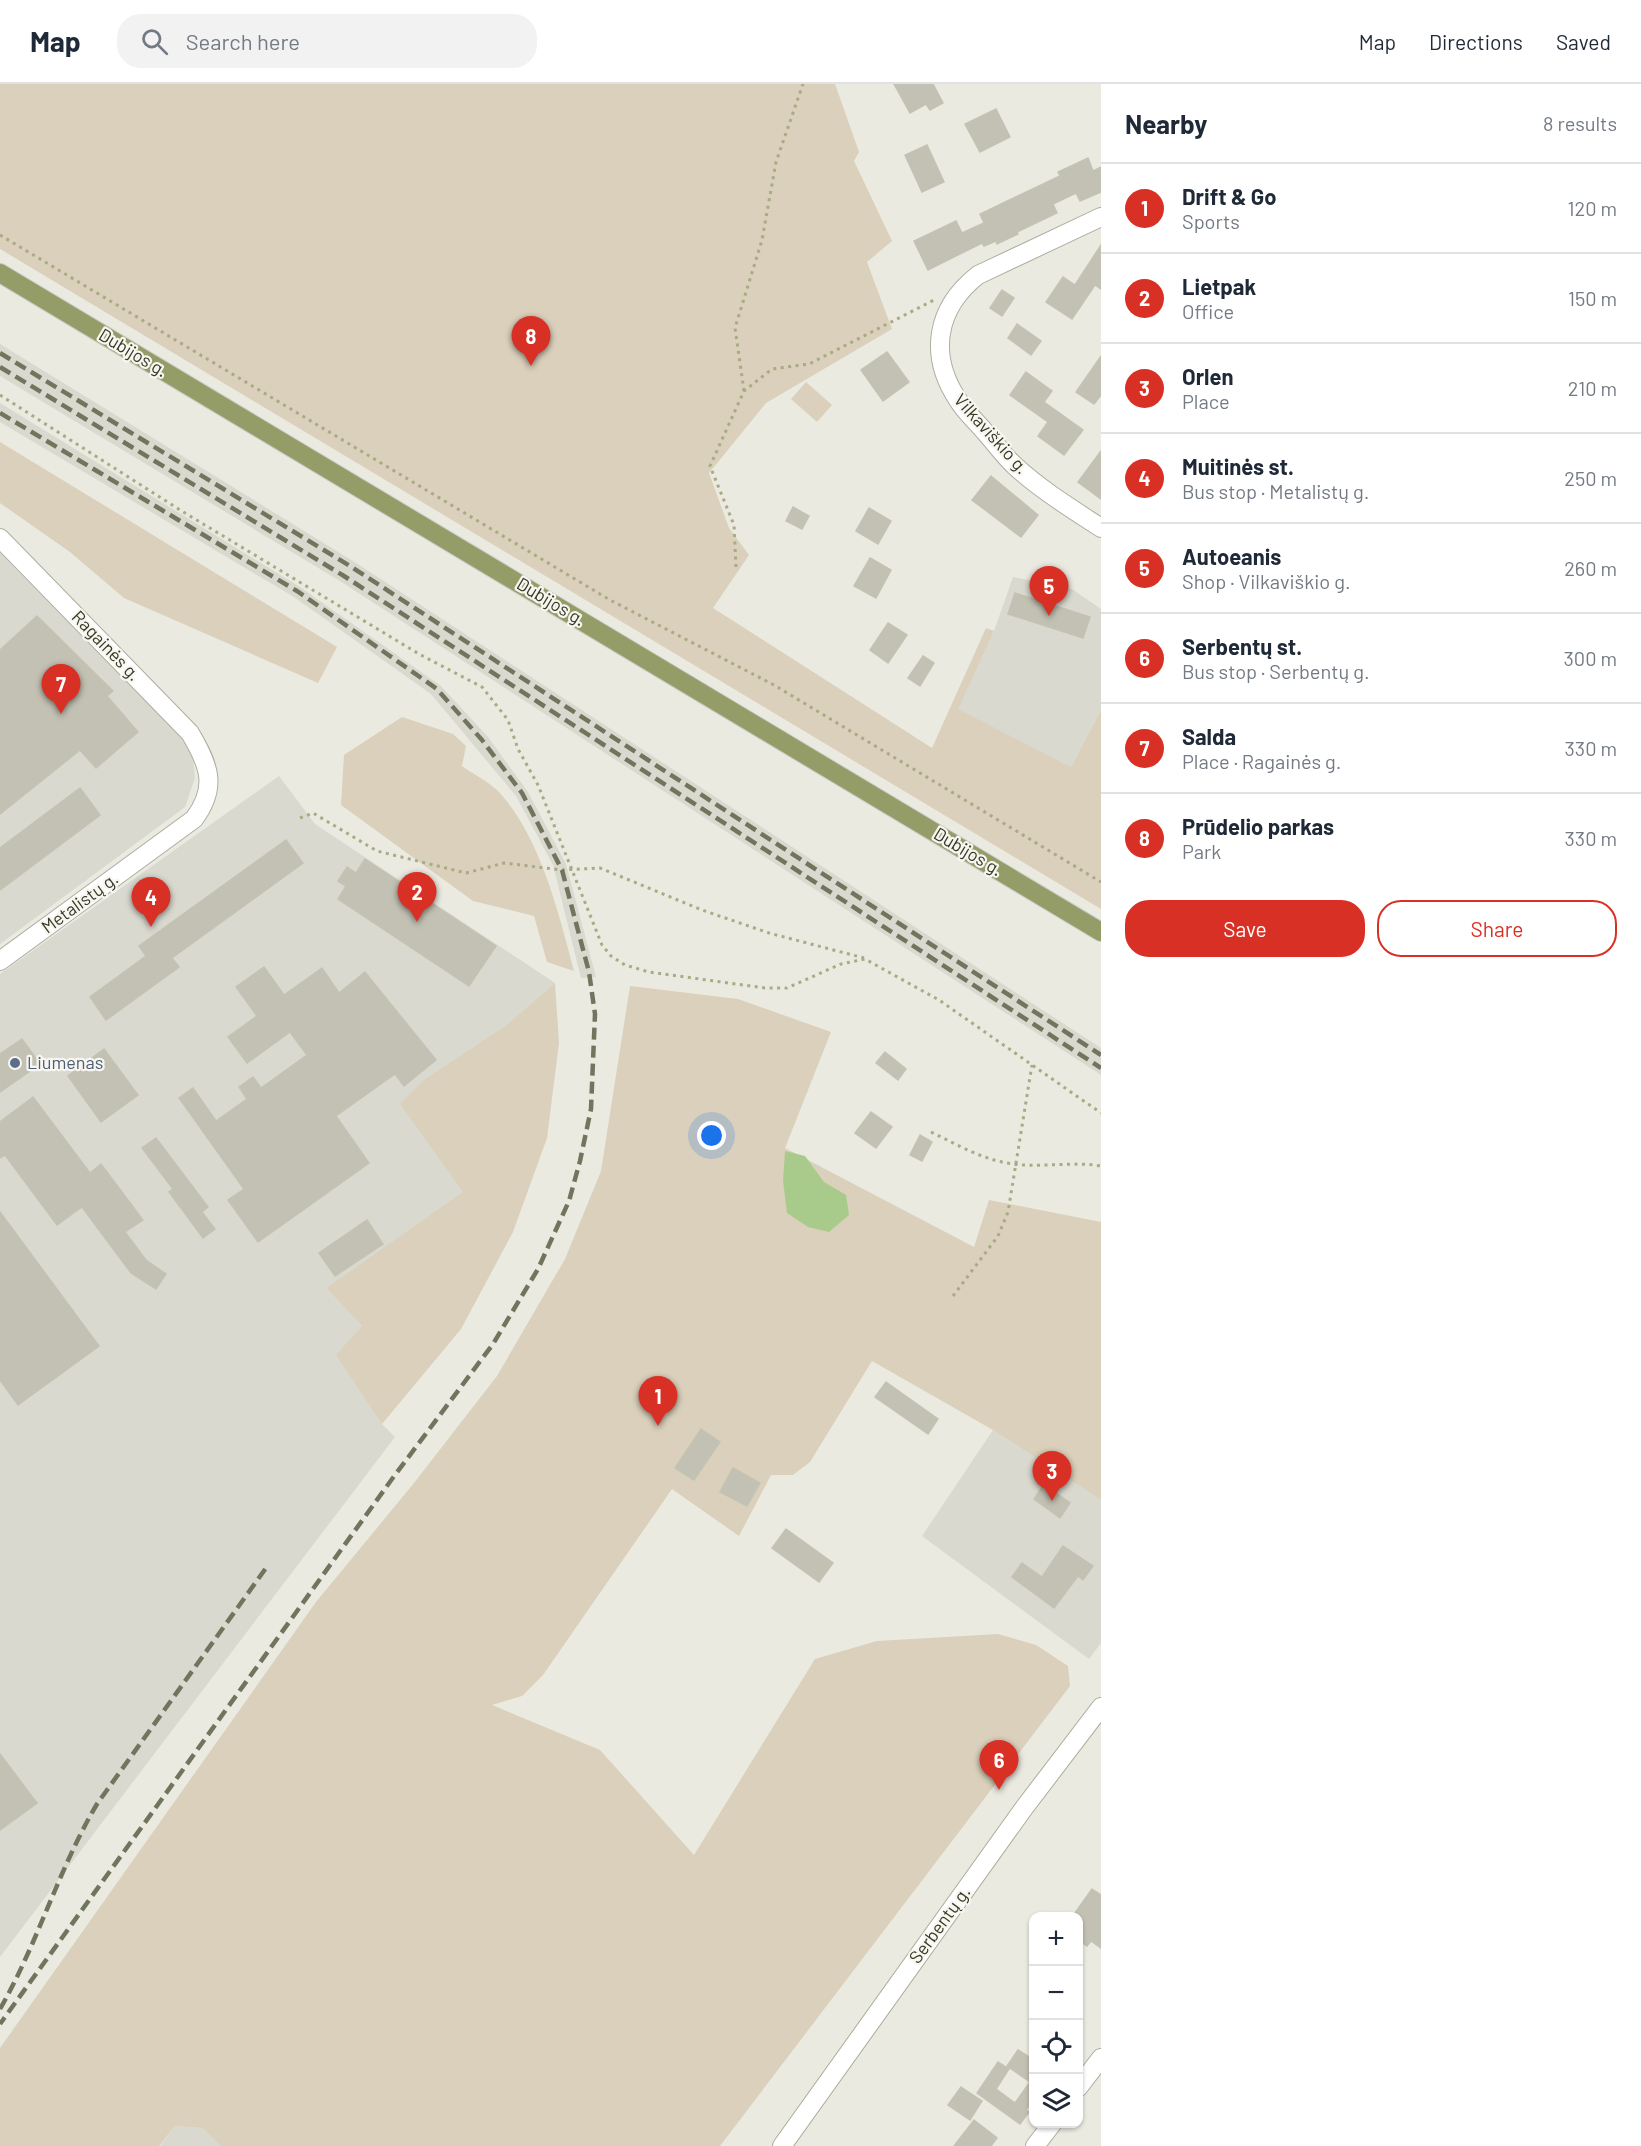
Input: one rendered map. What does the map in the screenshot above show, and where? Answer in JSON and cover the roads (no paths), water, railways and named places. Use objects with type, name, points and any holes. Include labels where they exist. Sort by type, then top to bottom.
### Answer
[{"type":"main road","name":"Dubijos g.","points":[[0,273],[1101,932]]},
{"type":"street","name":"Vilkaviškio g.","points":[[1101,217],[978,275],[961,288],[945,317],[939,336],[941,358],[947,380],[958,401],[1015,466],[1101,528]]},
{"type":"street","name":"Ragainės g.","points":[[0,538],[190,733],[206,759]]},
{"type":"street","name":"Metalistų g.","points":[[0,961],[194,819],[207,797],[209,777],[206,759]]},
{"type":"street","name":"Serbentų g.","points":[[782,2146],[1024,1808],[1101,1707]]},
{"type":"street","points":[[1083,2081],[1101,2058]]},
{"type":"street","points":[[1035,2146],[1049,2128]]},
{"type":"railway","points":[[0,353],[350,566],[1101,1055]]},
{"type":"railway","points":[[0,367],[344,576],[1101,1068]]},
{"type":"railway","points":[[0,413],[297,591],[437,689],[482,740],[522,793],[562,870],[589,972],[595,1014],[591,1109],[580,1161],[569,1201],[538,1269],[493,1344],[392,1479],[0,2024]]},
{"type":"railway","points":[[0,2009],[26,1958],[83,1829],[97,1804],[266,1568]]},
{"type":"place","name":"Prūdelio parkas","points":[[531,366]]},
{"type":"place","name":"Autoeanis","points":[[1049,616]]},
{"type":"place","name":"Salda","points":[[61,714]]},
{"type":"place","name":"Lietpak","points":[[417,922]]},
{"type":"place","name":"Muitinės st.","points":[[151,927]]},
{"type":"place","name":"Liumenas","points":[[15,1063]]},
{"type":"place","name":"Drift & Go","points":[[658,1426]]},
{"type":"place","name":"Orlen","points":[[1052,1501]]},
{"type":"place","name":"Serbentų st.","points":[[999,1790]]}]
